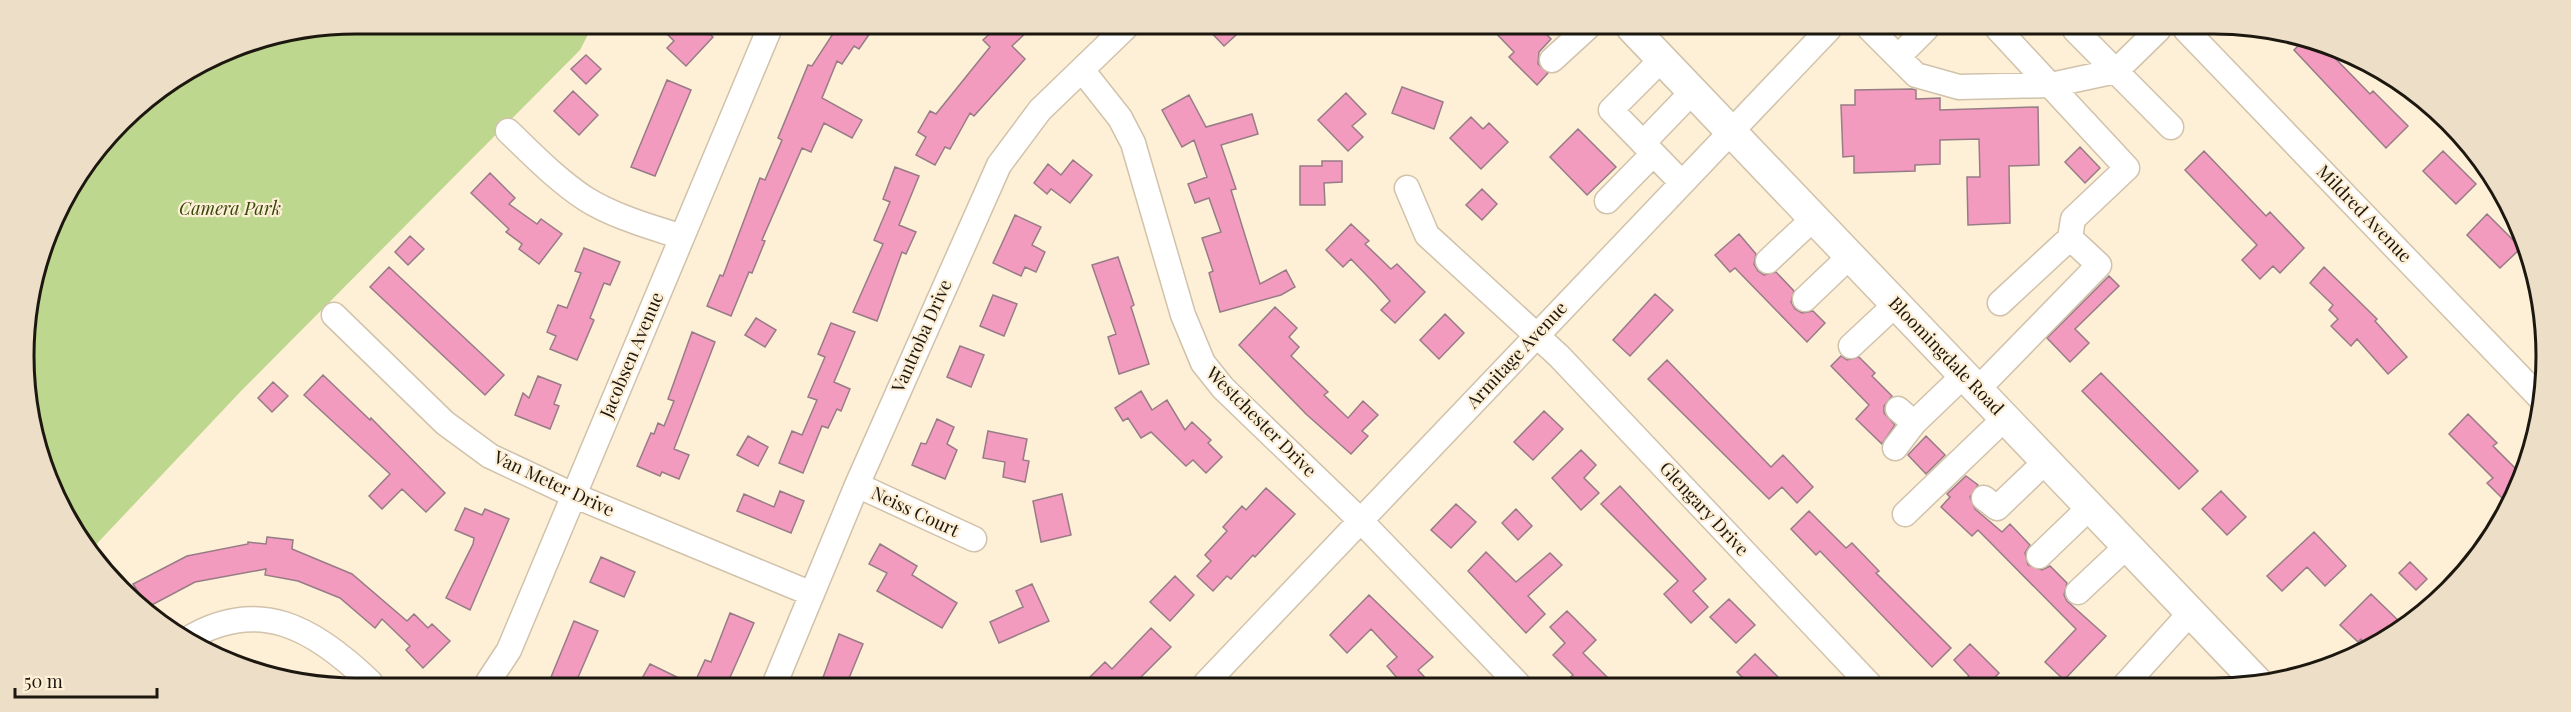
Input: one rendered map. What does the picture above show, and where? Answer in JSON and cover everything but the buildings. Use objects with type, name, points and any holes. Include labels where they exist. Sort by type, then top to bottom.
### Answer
[{"type":"main road","name":"Bloomingdale Road","points":[[1638,34],[2251,676]]},
{"type":"street","name":"Jacobsen Avenue","points":[[491,678],[509,650],[767,34]]},
{"type":"street","name":"Vantroba Drive","points":[[776,678],[857,485],[999,165],[1026,125],[1119,34]]},
{"type":"street","points":[[1552,60],[1580,34]]},
{"type":"street","name":"Armitage Avenue","points":[[1211,678],[1730,130],[1824,34]]},
{"type":"street","points":[[1875,34],[1916,75],[1959,87],[2051,85],[2116,71],[2154,34]]},
{"type":"street","points":[[1898,57],[1921,34]]},
{"type":"street","points":[[2000,303],[2070,238],[2073,219],[2127,168],[2003,34]]},
{"type":"street","points":[[2079,34],[2171,127]]},
{"type":"street","name":"Mildred Avenue","points":[[2190,34],[2535,392]]},
{"type":"street","points":[[1662,59],[1611,110],[1681,182]]},
{"type":"street","name":"Westchester Drive","points":[[1082,70],[1120,118],[1133,143],[1183,315],[1203,363],[1223,388],[1361,520],[1512,678]]},
{"type":"street","points":[[1607,201],[1693,91]]},
{"type":"street","points":[[508,131],[552,173],[586,199],[627,219],[682,237]]},
{"type":"street","name":"Glengary Drive","points":[[1407,188],[1427,235],[1567,364],[1864,678]]},
{"type":"street","points":[[1767,261],[1814,218]]},
{"type":"street","points":[[1895,448],[1906,416],[1971,382],[2099,265],[2070,238]]},
{"type":"street","points":[[1805,298],[1850,256]]},
{"type":"street","points":[[1851,346],[1896,304]]},
{"type":"street","name":"Van Meter Drive","points":[[333,315],[451,428],[502,463],[573,495],[812,594]]},
{"type":"street","points":[[1905,514],[2005,418]]},
{"type":"street","points":[[1984,498],[1997,508],[2046,462]]},
{"type":"street","name":"Neiss Court","points":[[857,485],[974,539]]},
{"type":"street","points":[[2039,556],[2090,507]]},
{"type":"street","points":[[2078,592],[2127,546]]},
{"type":"street","points":[[2131,678],[2191,612]]},
{"type":"street","points":[[197,635],[227,621],[252,618],[275,621],[319,638],[341,654],[366,678]]},
{"type":"green space","name":"Camera Park","points":[[356,34],[588,34],[580,50],[242,390],[96,545],[68,498],[45,439],[37,398],[34,356],[37,314],[45,273],[59,233],[89,177],[114,144],[144,114],[177,89],[233,59],[273,45],[314,37]]}]
